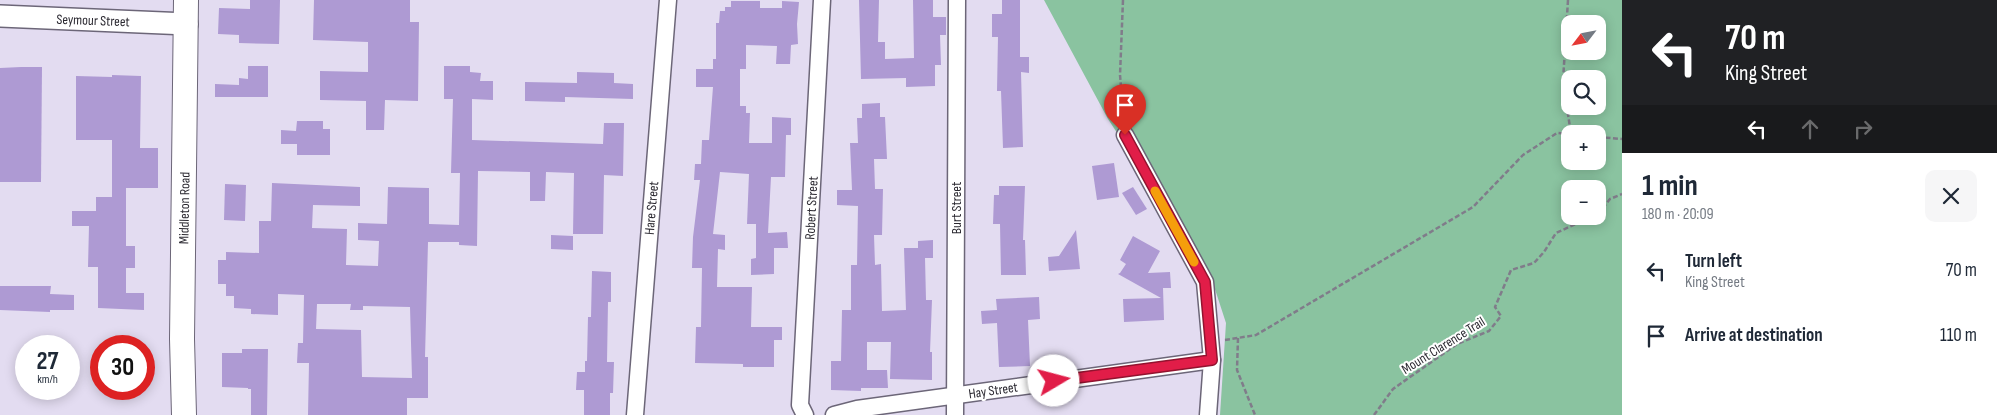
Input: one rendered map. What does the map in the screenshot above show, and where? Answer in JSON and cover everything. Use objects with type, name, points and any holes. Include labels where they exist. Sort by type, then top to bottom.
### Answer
[{"type":"main road","name":"Middleton Road","points":[[184,415],[182,339],[186,0]]},
{"type":"street","name":"Hare Street","points":[[635,415],[668,0]]},
{"type":"street","name":"Robert Street","points":[[805,415],[800,405],[822,0]]},
{"type":"street","name":"Burt Street","points":[[955,415],[957,0]]},
{"type":"street","name":"Seymour Street","points":[[0,16],[187,24]]},
{"type":"street","points":[[1125,135],[1205,282],[1212,342],[1208,415]]},
{"type":"street","name":"Hay Street","points":[[834,415],[857,409],[1212,360]]},
{"type":"path","points":[[1123,0],[1120,75],[1125,135]]},
{"type":"path","points":[[1568,0],[1562,81],[1569,125]]},
{"type":"path","points":[[1212,342],[1256,335],[1473,207],[1523,155],[1557,133],[1561,133]]},
{"type":"path","points":[[1606,138],[1622,139]]},
{"type":"path","points":[[1606,204],[1610,199],[1622,194]]},
{"type":"path","name":"Mount Clarence Trail","points":[[1374,415],[1393,389],[1457,344],[1489,331],[1501,316],[1495,307],[1511,270],[1534,262],[1544,252],[1556,233],[1573,225]]},
{"type":"path","points":[[1238,338],[1237,370],[1255,415]]},
{"type":"green space","points":[[1044,0],[1622,0],[1622,415],[1220,415],[1226,323],[1211,277],[1108,119]]},
{"type":"building","points":[[250,0],[280,0],[279,44],[239,43],[239,35],[218,34],[219,8],[250,9]]},
{"type":"building","points":[[314,0],[410,0],[410,22],[419,22],[418,101],[385,100],[384,130],[366,130],[366,101],[320,100],[320,71],[368,72],[368,42],[313,40]]},
{"type":"building","points":[[859,0],[879,0],[878,42],[885,42],[885,59],[914,58],[913,0],[933,0],[933,17],[946,17],[946,35],[940,35],[941,65],[935,65],[935,86],[906,87],[906,78],[861,79]]},
{"type":"building","points":[[1002,0],[1020,0],[1020,57],[1029,57],[1029,73],[1021,72],[1023,147],[1003,148],[1001,91],[997,91],[998,37],[992,37],[992,14],[1002,14]]},
{"type":"building","points":[[731,1],[760,1],[760,8],[782,8],[782,1],[799,2],[798,44],[791,45],[790,64],[776,64],[777,46],[746,45],[746,69],[740,69],[740,106],[746,106],[746,113],[750,113],[749,143],[772,143],[772,117],[791,118],[791,135],[786,135],[785,177],[771,177],[768,233],[787,232],[788,248],[774,248],[774,274],[751,275],[751,259],[756,258],[756,224],[747,224],[749,174],[720,172],[713,234],[725,235],[725,250],[718,249],[717,287],[752,287],[751,327],[782,327],[782,340],[774,340],[774,367],[743,367],[743,364],[695,363],[696,327],[701,327],[702,268],[692,268],[693,237],[700,180],[694,180],[695,164],[701,164],[702,140],[709,140],[713,87],[696,87],[696,69],[713,69],[713,59],[716,59],[716,23],[719,23],[720,11],[725,11],[725,7],[731,7]]},
{"type":"building","points":[[248,66],[268,66],[268,97],[215,97],[215,84],[239,85],[239,78],[248,79]]},
{"type":"building","points":[[444,66],[470,66],[470,72],[481,73],[480,81],[493,81],[493,100],[472,99],[472,140],[603,144],[604,123],[624,123],[623,176],[604,175],[603,234],[573,234],[574,173],[546,172],[545,201],[530,201],[530,172],[478,171],[477,246],[459,245],[459,242],[428,242],[425,357],[428,357],[428,398],[407,398],[407,415],[308,415],[309,363],[297,363],[298,343],[303,343],[304,295],[278,294],[278,315],[251,314],[251,309],[234,308],[234,296],[226,296],[226,284],[218,284],[218,260],[226,260],[226,252],[259,253],[259,221],[271,221],[272,183],[360,187],[360,206],[313,205],[312,228],[347,229],[346,265],[378,266],[379,241],[358,240],[358,223],[387,224],[388,187],[429,188],[429,224],[459,225],[460,173],[451,173],[453,99],[444,99]],"holes":[[[317,304],[351,304],[350,310],[363,310],[363,306],[410,307],[412,378],[362,377],[361,330],[316,329]]]},
{"type":"building","points":[[42,67],[41,182],[0,182],[0,68]]},
{"type":"building","points":[[577,72],[614,73],[614,83],[633,84],[633,99],[565,97],[565,102],[525,101],[525,82],[577,83]]},
{"type":"building","points":[[112,75],[141,76],[140,148],[158,148],[158,188],[126,188],[126,246],[135,246],[135,268],[126,268],[126,293],[144,293],[144,310],[98,308],[98,267],[88,267],[89,226],[72,226],[72,211],[96,211],[96,197],[112,197],[112,140],[76,140],[76,76],[112,77]]},
{"type":"building","points":[[880,103],[880,117],[885,117],[887,159],[874,159],[875,189],[883,189],[882,235],[874,235],[875,265],[881,264],[882,311],[906,310],[904,248],[918,248],[918,241],[933,240],[933,258],[925,258],[926,300],[932,300],[930,352],[932,352],[932,380],[890,379],[891,342],[867,342],[867,370],[887,370],[888,388],[861,388],[861,391],[831,390],[831,361],[841,361],[842,310],[851,310],[851,265],[857,265],[858,206],[837,205],[837,190],[852,190],[850,143],[858,143],[857,118],[862,118],[862,104]]},
{"type":"building","points":[[297,121],[323,121],[323,129],[330,129],[330,155],[297,155],[297,144],[281,144],[281,130],[296,131]]},
{"type":"building","points":[[1114,163],[1119,197],[1097,200],[1092,166]]},
{"type":"building","points":[[225,184],[246,185],[245,221],[224,220]]},
{"type":"building","points":[[999,186],[1025,186],[1023,240],[1025,240],[1026,275],[1001,275],[1000,224],[993,224],[994,195],[999,195]]},
{"type":"building","points":[[1133,187],[1147,209],[1136,215],[1122,193]]},
{"type":"building","points":[[1076,230],[1080,269],[1049,271],[1048,257],[1059,256]]},
{"type":"building","points":[[551,235],[573,236],[573,250],[551,249]]},
{"type":"building","points":[[1133,236],[1160,251],[1148,273],[1170,272],[1171,288],[1163,288],[1164,320],[1124,322],[1123,299],[1161,298],[1118,274],[1126,264],[1120,260]]},
{"type":"building","points":[[592,271],[611,272],[611,302],[608,302],[607,362],[614,362],[613,393],[610,393],[610,415],[584,415],[584,390],[576,390],[577,372],[585,372],[585,361],[587,361],[588,317],[591,317]]},
{"type":"building","points":[[0,286],[51,286],[50,294],[74,295],[74,310],[50,310],[50,312],[0,310]]},
{"type":"building","points":[[1039,297],[1040,319],[1028,320],[1030,366],[999,367],[997,323],[982,324],[981,311],[997,310],[996,299]]},
{"type":"building","points":[[242,349],[268,349],[267,415],[251,415],[251,389],[222,387],[222,353],[242,353]]},
{"type":"slow traffic","points":[[1155,191],[1194,262]]},
{"type":"route","points":[[1054,381],[1212,360],[1212,342],[1205,282],[1125,135]]}]
